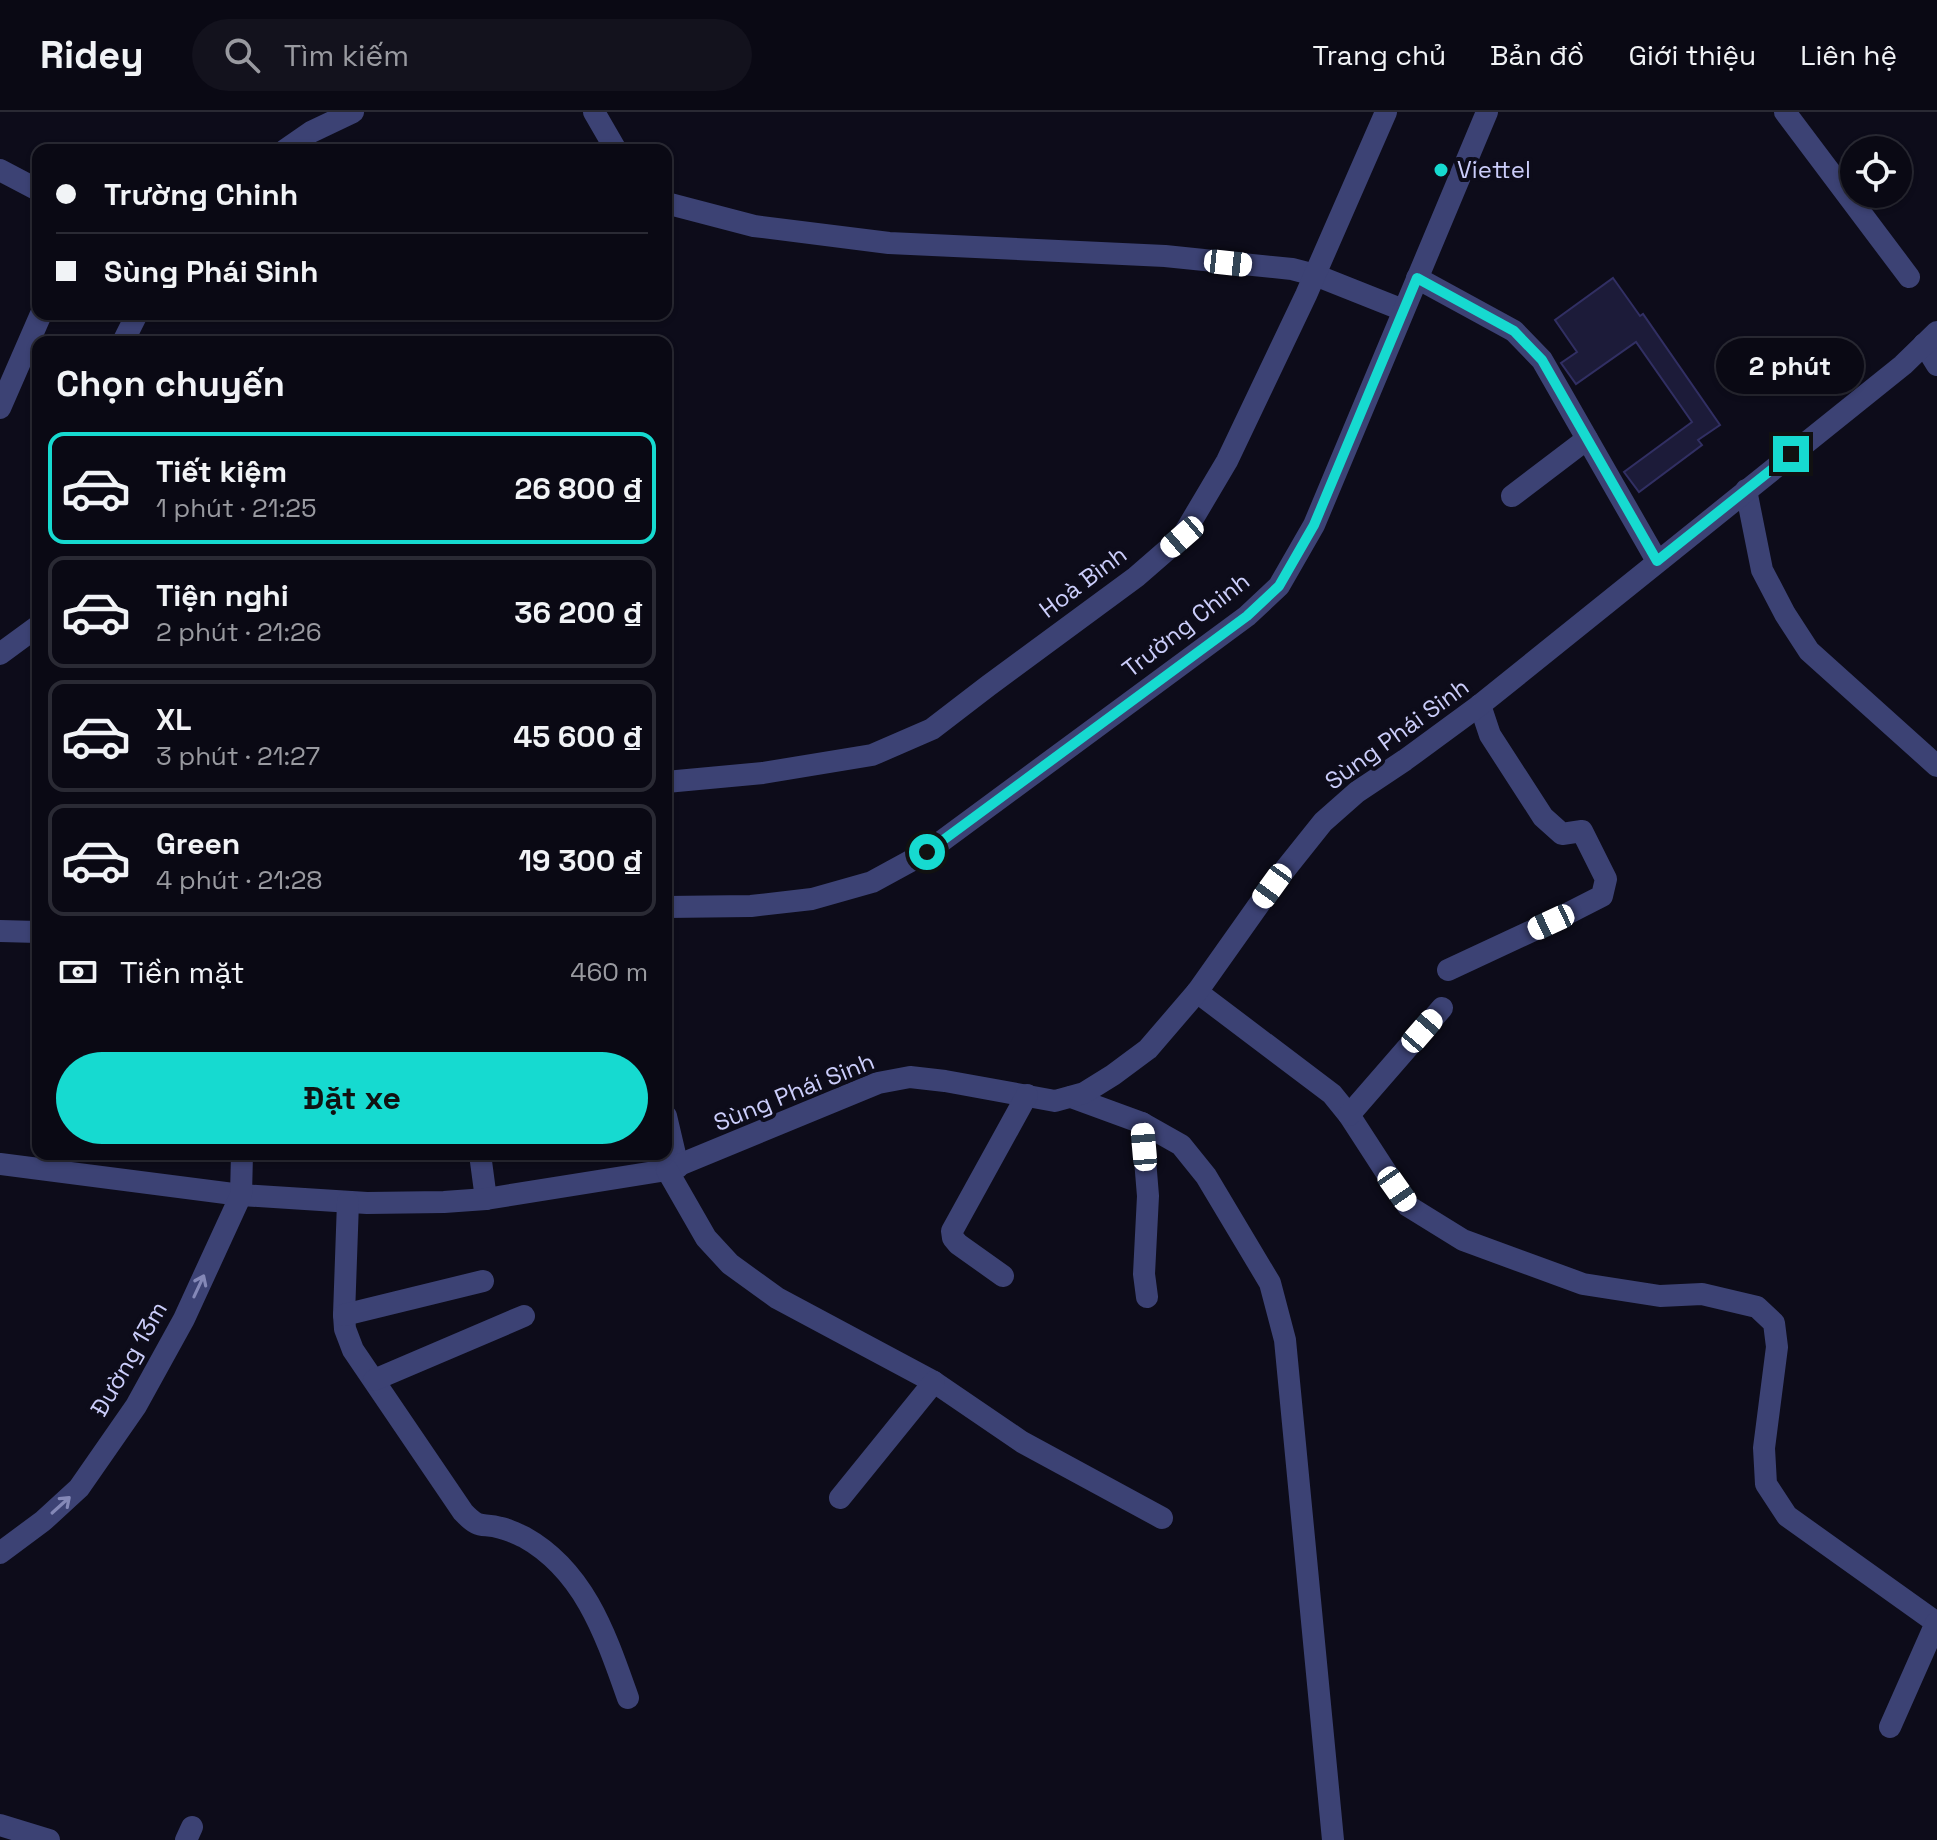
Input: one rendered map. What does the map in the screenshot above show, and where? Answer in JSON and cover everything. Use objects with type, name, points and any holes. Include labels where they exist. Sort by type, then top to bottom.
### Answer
[{"type":"street","points":[[294,144],[353,112]]},
{"type":"street","points":[[594,112],[613,144]]},
{"type":"street","name":"Hoà Bình","points":[[672,781],[763,773],[872,755],[932,729],[1136,577],[1182,537],[1227,461],[1315,275],[1386,112]]},
{"type":"street","name":"Trường Chinh","points":[[672,907],[751,906],[812,899],[872,882],[927,852],[1247,616],[1279,586],[1314,525],[1487,112]]},
{"type":"street","points":[[1785,112],[1909,277]]},
{"type":"street","points":[[0,170],[32,187]]},
{"type":"street","points":[[672,205],[754,226],[889,243],[1165,256],[1292,269],[1403,310]]},
{"type":"street","points":[[1417,278],[1514,331],[1542,360],[1657,561]]},
{"type":"street","points":[[0,408],[38,320]]},
{"type":"street","points":[[1930,338],[1937,365]]},
{"type":"street","name":"Sùng Phái Sinh","points":[[0,1164],[241,1195],[348,1202],[444,1202],[486,1199],[673,1168],[878,1083],[910,1077],[1055,1101],[1084,1093],[1148,1049],[1197,992],[1272,886],[1323,822],[1357,792],[1480,705],[1903,365],[1930,338]]},
{"type":"street","points":[[1512,496],[1587,439]]},
{"type":"street","points":[[1746,490],[1762,570],[1809,651],[1937,766]]},
{"type":"street","points":[[0,654],[32,630]]},
{"type":"street","points":[[1448,970],[1602,896],[1606,879],[1582,831],[1562,834],[1543,817],[1490,735],[1480,705]]},
{"type":"street","points":[[0,931],[32,932]]},
{"type":"street","points":[[1197,992],[1332,1094],[1408,1206],[1463,1240],[1583,1284],[1660,1296],[1702,1294],[1757,1307],[1774,1323],[1777,1347],[1764,1448],[1766,1484],[1787,1516],[1936,1623],[1890,1727]]},
{"type":"street","points":[[1349,1115],[1442,1008]]},
{"type":"street","points":[[1003,1276],[958,1244],[952,1231],[1027,1095]]},
{"type":"street","points":[[1071,1097],[1142,1123],[1181,1145],[1206,1176],[1270,1283],[1285,1340],[1333,1840]]},
{"type":"street","points":[[1142,1123],[1148,1196],[1144,1274],[1147,1297]]},
{"type":"street","name":"Đường 13m","points":[[0,1553],[43,1521],[79,1488],[136,1406],[184,1319],[241,1195],[242,1160]]},
{"type":"street","points":[[481,1160],[486,1199]]},
{"type":"street","points":[[672,1160],[706,1238],[730,1264],[777,1298],[934,1382],[1022,1442],[1162,1518]]},
{"type":"street","points":[[348,1202],[344,1315],[345,1329],[353,1350],[463,1512],[482,1526],[500,1527],[523,1536],[553,1556],[577,1583],[605,1632],[628,1698]]},
{"type":"street","points":[[344,1315],[483,1281]]},
{"type":"street","points":[[374,1380],[524,1316]]},
{"type":"street","points":[[840,1498],[934,1382]]},
{"type":"street","points":[[0,1825],[49,1840]]},
{"type":"building","points":[[1613,278],[1640,316],[1643,314],[1720,425],[1698,440],[1702,445],[1639,492],[1624,472],[1692,422],[1636,342],[1576,384],[1561,363],[1577,352],[1555,320]]},
{"type":"place","name":"Viettel","points":[[1441,170]]},
{"type":"route","points":[[927,852],[1247,616],[1279,586],[1314,525],[1417,278],[1514,331],[1542,360],[1657,561],[1791,454]]}]
